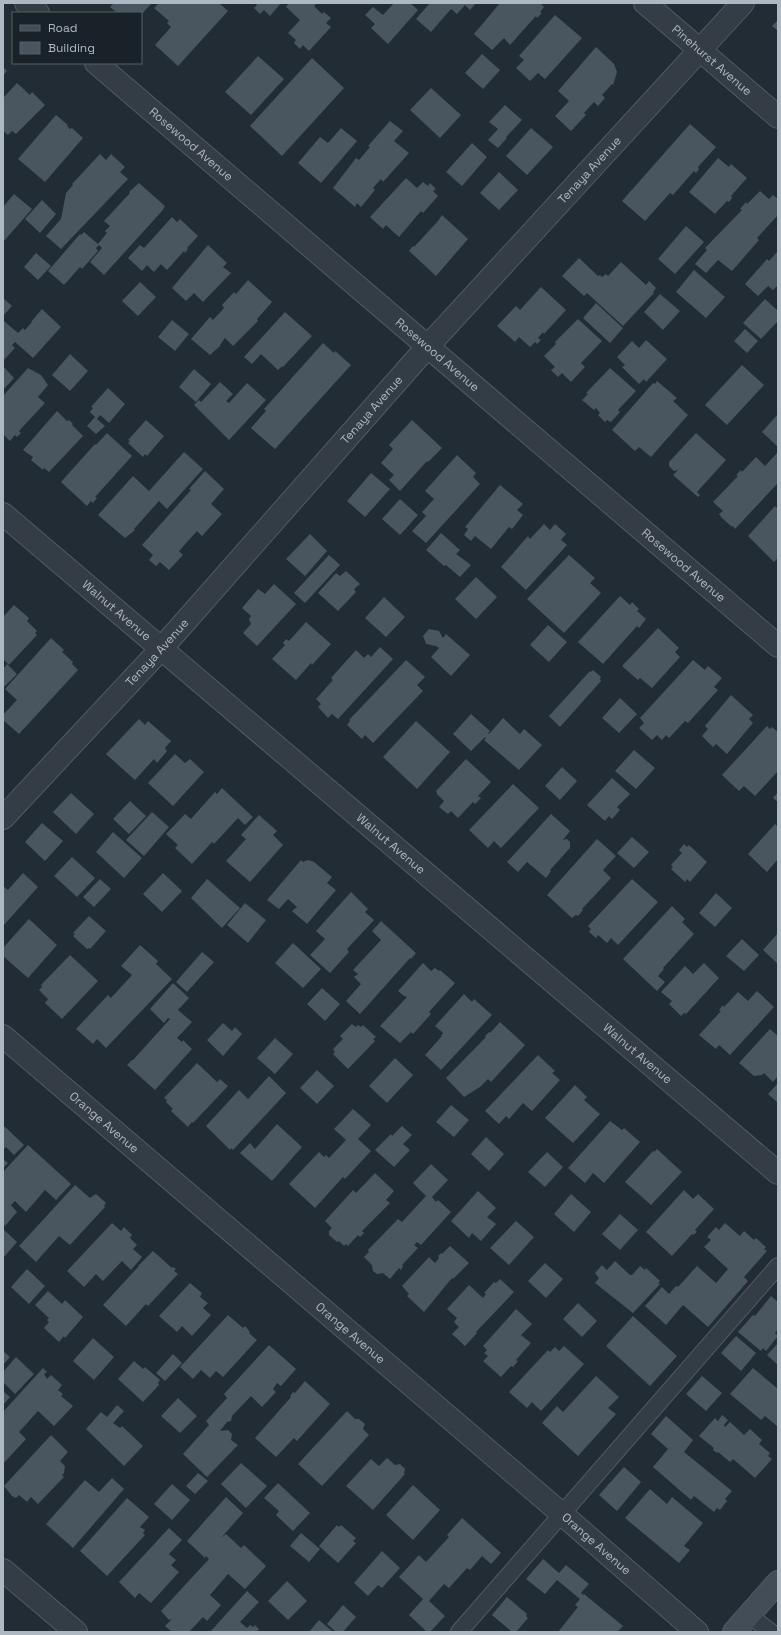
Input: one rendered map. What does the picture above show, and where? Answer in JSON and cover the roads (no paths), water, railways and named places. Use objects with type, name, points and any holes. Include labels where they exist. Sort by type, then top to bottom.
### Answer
[{"type":"street","points":[[26,3],[37,12]]},
{"type":"street","name":"Pinehurst Avenue","points":[[645,3],[778,117]]},
{"type":"street","name":"Tenaya Avenue","points":[[3,818],[161,649],[428,346],[743,3]]},
{"type":"street","name":"Rosewood Avenue","points":[[97,64],[778,646]]},
{"type":"street","name":"Walnut Avenue","points":[[3,514],[778,1173]]},
{"type":"street","name":"Orange Avenue","points":[[3,1036],[562,1514],[697,1632]]},
{"type":"street","points":[[3,1570],[76,1632]]},
{"type":"street","points":[[734,1632],[778,1582]]},
{"type":"lane","points":[[459,1632],[778,1266]]},
{"type":"lane","points":[[749,1615],[771,1632]]}]
